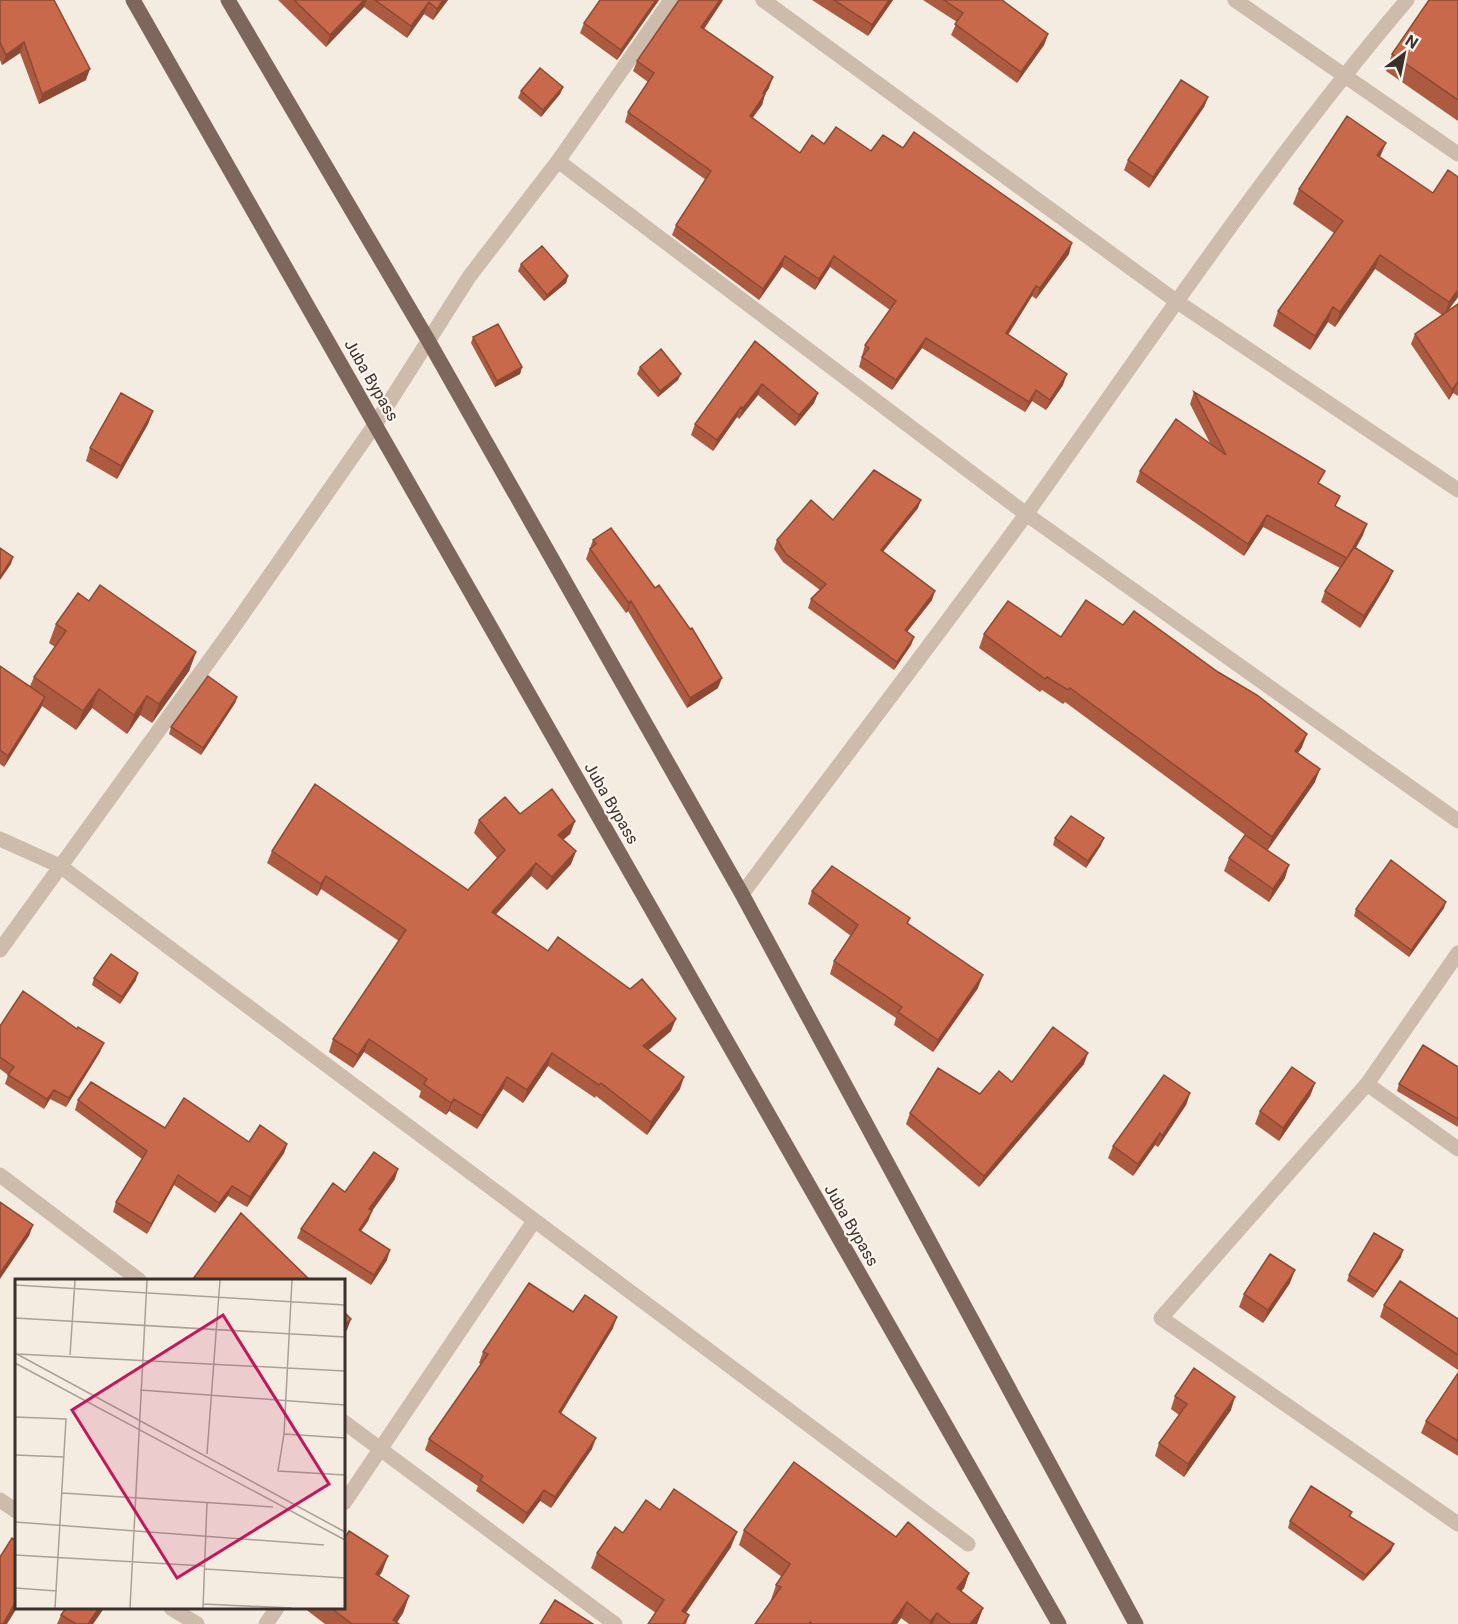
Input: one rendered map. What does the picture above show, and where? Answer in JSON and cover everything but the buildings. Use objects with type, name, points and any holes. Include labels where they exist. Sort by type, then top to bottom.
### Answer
[{"type":"main road","name":"Juba Bypass","points":[[133,0],[1059,1624]]},
{"type":"main road","points":[[228,0],[428,340],[742,894],[1136,1624]]},
{"type":"street","points":[[0,950],[235,625],[376,423],[469,277],[558,162],[671,0]]},
{"type":"street","points":[[762,0],[1176,301],[1458,490]]},
{"type":"street","points":[[1236,0],[1458,154]]},
{"type":"street","points":[[742,894],[1026,514],[1176,301],[1344,74],[1407,0]]},
{"type":"street","points":[[558,162],[1026,514],[1458,820]]},
{"type":"street","points":[[0,838],[60,866],[968,1544]]},
{"type":"street","points":[[1458,953],[1367,1083],[1161,1318],[1458,1524]]},
{"type":"street","points":[[1367,1083],[1458,1149]]},
{"type":"street","points":[[0,1175],[136,1279]]},
{"type":"street","points":[[345,1501],[534,1221]]},
{"type":"street","points":[[345,1423],[615,1624]]},
{"type":"street","points":[[0,1500],[15,1509]]},
{"type":"street","points":[[173,1609],[197,1624]]},
{"type":"street","points":[[266,1624],[276,1609]]}]
